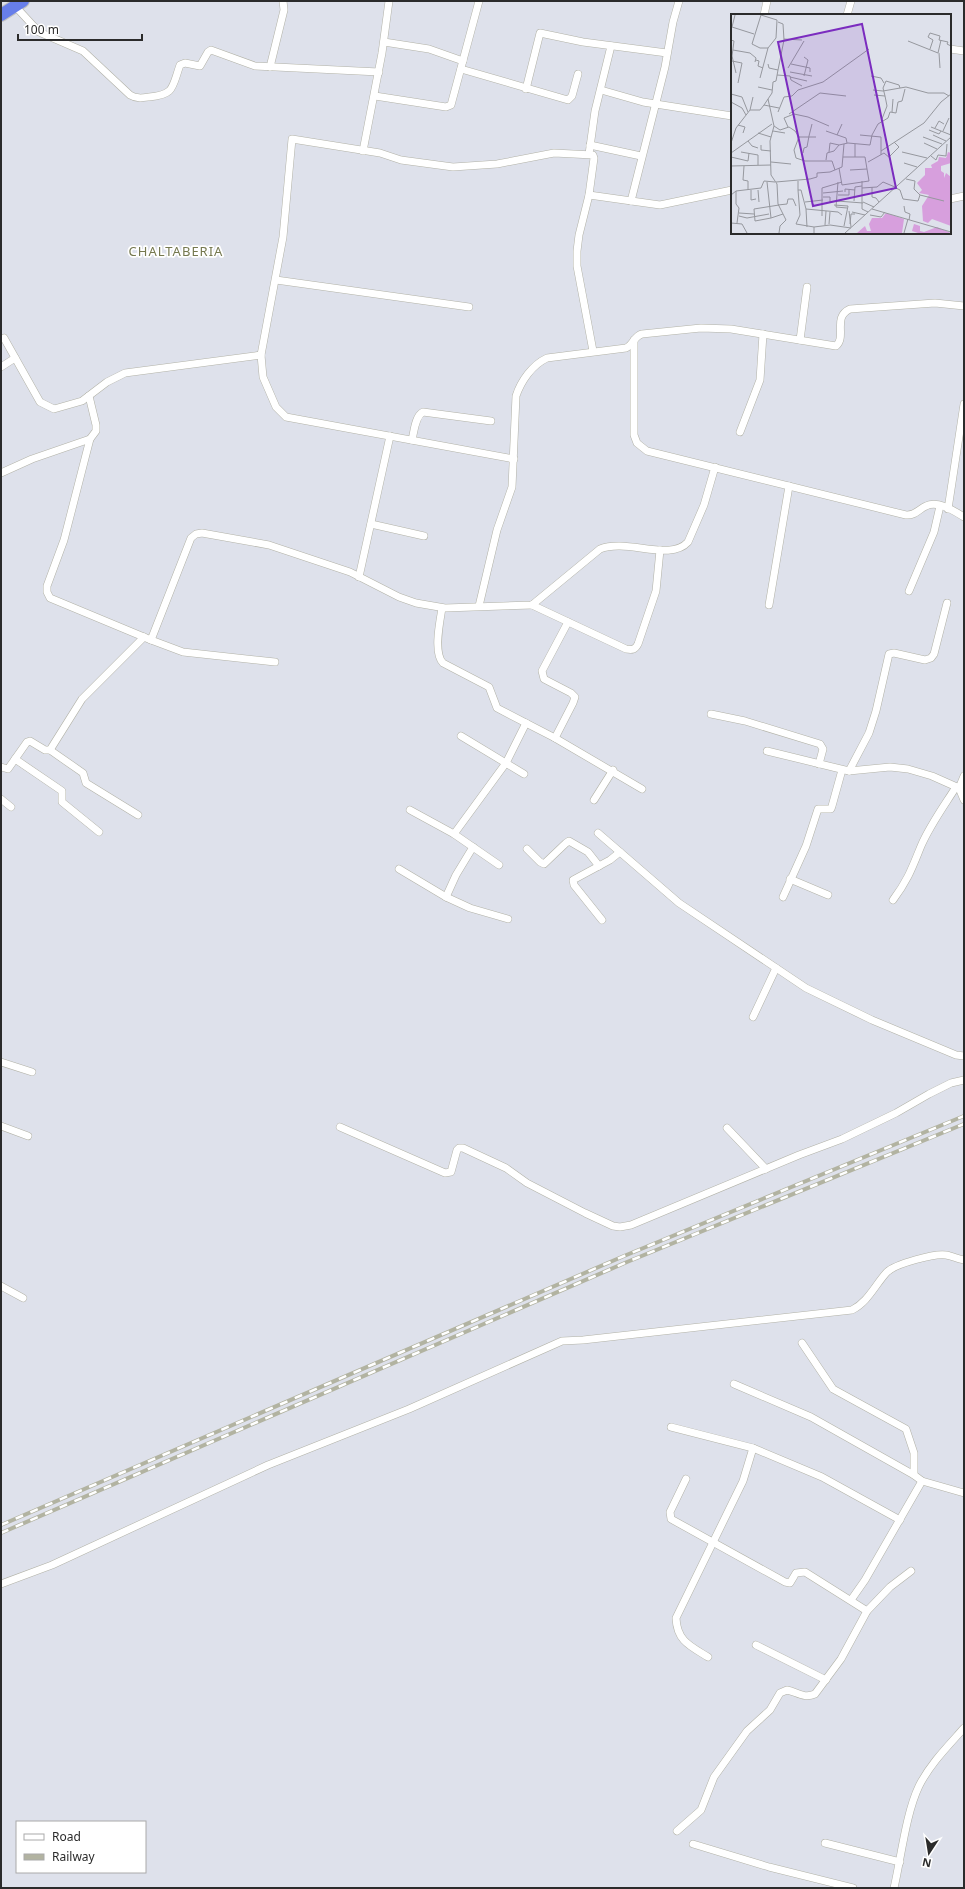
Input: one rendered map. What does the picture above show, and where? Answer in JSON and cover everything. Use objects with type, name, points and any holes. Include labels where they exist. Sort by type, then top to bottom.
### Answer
[{"type":"highway","points":[[1,15],[18,3]]},
{"type":"street","points":[[270,67],[284,10],[283,1]]},
{"type":"street","points":[[363,151],[375,96],[389,1]]},
{"type":"street","points":[[375,96],[448,106],[453,101],[479,1]]},
{"type":"street","points":[[630,201],[679,1]]},
{"type":"street","points":[[764,14],[767,1]]},
{"type":"street","points":[[847,14],[851,1]]},
{"type":"street","points":[[18,3],[39,32],[83,52],[130,95],[136,98],[166,94],[171,90],[180,65],[185,63],[200,66],[208,52],[211,50],[246,64],[270,67],[379,72]]},
{"type":"street","points":[[526,89],[540,33],[611,46],[667,53]]},
{"type":"street","points":[[384,42],[429,50],[463,61]]},
{"type":"street","points":[[589,154],[611,46]]},
{"type":"street","points":[[951,49],[964,50]]},
{"type":"street","points":[[461,69],[526,89],[570,100],[578,74]]},
{"type":"street","points":[[601,90],[654,104],[731,116]]},
{"type":"street","points":[[514,459],[286,416],[276,407],[263,377],[261,355],[283,237],[292,138],[363,151],[384,153],[401,160],[453,167],[497,164],[547,153],[593,155],[594,158],[589,194],[579,235],[577,258],[593,351]]},
{"type":"street","points":[[590,145],[641,156]]},
{"type":"street","points":[[589,194],[666,205],[731,190]]},
{"type":"street","points":[[951,199],[964,196]]},
{"type":"street","points":[[276,280],[469,307]]},
{"type":"street","points":[[800,340],[808,287]]},
{"type":"street","points":[[479,606],[497,530],[512,487],[516,396],[521,384],[534,366],[540,361],[547,358],[593,351],[626,348],[642,334],[701,328],[731,329],[838,345],[841,316],[843,312],[850,309],[935,303],[964,306]]},
{"type":"street","points":[[740,432],[760,380],[763,334]]},
{"type":"street","points":[[4,338],[40,402],[45,406],[54,409],[82,401],[111,379],[125,373],[261,355]]},
{"type":"street","points":[[634,340],[634,436],[637,443],[647,451],[906,515],[914,514],[926,506],[940,506],[964,517]]},
{"type":"street","points":[[1,367],[15,358]]},
{"type":"street","points":[[89,396],[96,431],[90,439],[64,540],[47,586],[47,592],[50,598],[147,639],[183,652],[275,662]]},
{"type":"street","points":[[948,509],[964,404]]},
{"type":"street","points":[[412,440],[418,418],[423,412],[491,421]]},
{"type":"street","points":[[359,577],[390,436]]},
{"type":"street","points":[[1,473],[32,459],[90,439]]},
{"type":"street","points":[[532,605],[600,549],[612,545],[621,545],[660,550],[678,550],[688,542],[704,504],[715,467]]},
{"type":"street","points":[[769,605],[789,486]]},
{"type":"street","points":[[909,591],[934,532],[940,506]]},
{"type":"street","points":[[371,524],[424,536]]},
{"type":"street","points":[[50,750],[82,699],[147,639],[191,538],[196,534],[202,533],[269,545],[350,572],[410,601],[442,608],[532,605],[626,649],[636,648],[656,591],[660,550]]},
{"type":"street","points":[[783,897],[806,846],[818,809],[831,809],[846,771],[869,734],[876,711],[889,654],[894,653],[925,660],[931,658],[934,654],[947,603]]},
{"type":"street","points":[[442,608],[438,635],[440,661],[485,684],[491,691],[497,708],[555,738],[612,770],[642,789]]},
{"type":"street","points":[[555,738],[575,697],[571,692],[544,679],[542,671],[568,622]]},
{"type":"street","points":[[711,714],[745,721],[820,744],[823,749],[819,764]]},
{"type":"street","points":[[454,834],[506,763],[526,723]]},
{"type":"street","points":[[461,736],[524,774]]},
{"type":"street","points":[[1,767],[8,769],[27,742],[30,742],[45,750],[50,750],[83,773],[86,782],[138,815]]},
{"type":"street","points":[[767,751],[846,771],[890,767],[908,769],[926,774],[957,788],[964,800]]},
{"type":"street","points":[[15,759],[62,791],[62,802],[99,832]]},
{"type":"street","points":[[594,800],[612,770]]},
{"type":"street","points":[[893,900],[906,881],[921,845],[938,813],[964,776]]},
{"type":"street","points":[[1,799],[11,807]]},
{"type":"street","points":[[410,810],[454,834],[499,865]]},
{"type":"street","points":[[598,833],[679,903],[806,988],[872,1020],[956,1055],[964,1056]]},
{"type":"street","points":[[526,849],[544,864],[569,841],[588,852],[599,866]]},
{"type":"street","points":[[446,897],[456,875],[473,847]]},
{"type":"street","points":[[602,920],[574,885],[573,880],[599,866],[620,852]]},
{"type":"street","points":[[399,869],[446,897],[470,908],[508,919]]},
{"type":"street","points":[[790,879],[828,895]]},
{"type":"street","points":[[753,1017],[776,968]]},
{"type":"street","points":[[1,1062],[32,1072]]},
{"type":"street","points":[[340,1127],[445,1172],[451,1172],[457,1150],[459,1148],[463,1148],[506,1168],[527,1183],[585,1213],[613,1226],[620,1227],[631,1225],[842,1139],[896,1113],[951,1083],[964,1080]]},
{"type":"street","points":[[1,1126],[28,1136]]},
{"type":"street","points":[[727,1128],[766,1169]]},
{"type":"street","points":[[1,1584],[52,1564],[268,1465],[410,1409],[562,1341],[583,1340],[852,1310],[866,1300],[889,1270],[934,1256],[946,1255],[964,1260]]},
{"type":"street","points":[[1,1286],[23,1298]]},
{"type":"street","points":[[802,1342],[836,1392],[906,1429],[914,1453],[914,1475]]},
{"type":"street","points":[[734,1384],[811,1417],[914,1475],[922,1481],[964,1493]]},
{"type":"street","points":[[671,1427],[753,1448],[822,1477],[900,1520]]},
{"type":"street","points":[[708,1657],[685,1642],[678,1634],[676,1618],[743,1481],[753,1448]]},
{"type":"street","points":[[686,1479],[670,1512],[670,1517],[785,1582],[791,1582],[796,1573],[805,1572],[867,1611]]},
{"type":"street","points":[[851,1600],[922,1481]]},
{"type":"street","points":[[677,1831],[701,1810],[714,1777],[747,1731],[770,1710],[780,1693],[787,1690],[809,1697],[814,1694],[841,1659],[867,1611],[890,1587],[911,1571]]},
{"type":"street","points":[[756,1645],[826,1680]]},
{"type":"street","points":[[894,1888],[912,1804],[920,1785],[940,1754],[964,1728]]},
{"type":"street","points":[[825,1843],[900,1862]]},
{"type":"street","points":[[693,1844],[769,1867],[853,1888]]},
{"type":"railway","points":[[1,1525],[624,1256],[964,1116]]},
{"type":"railway","points":[[1,1533],[627,1262],[964,1124]]},
{"type":"district","name":"CHALTABERIA","points":[[176,251]]}]
